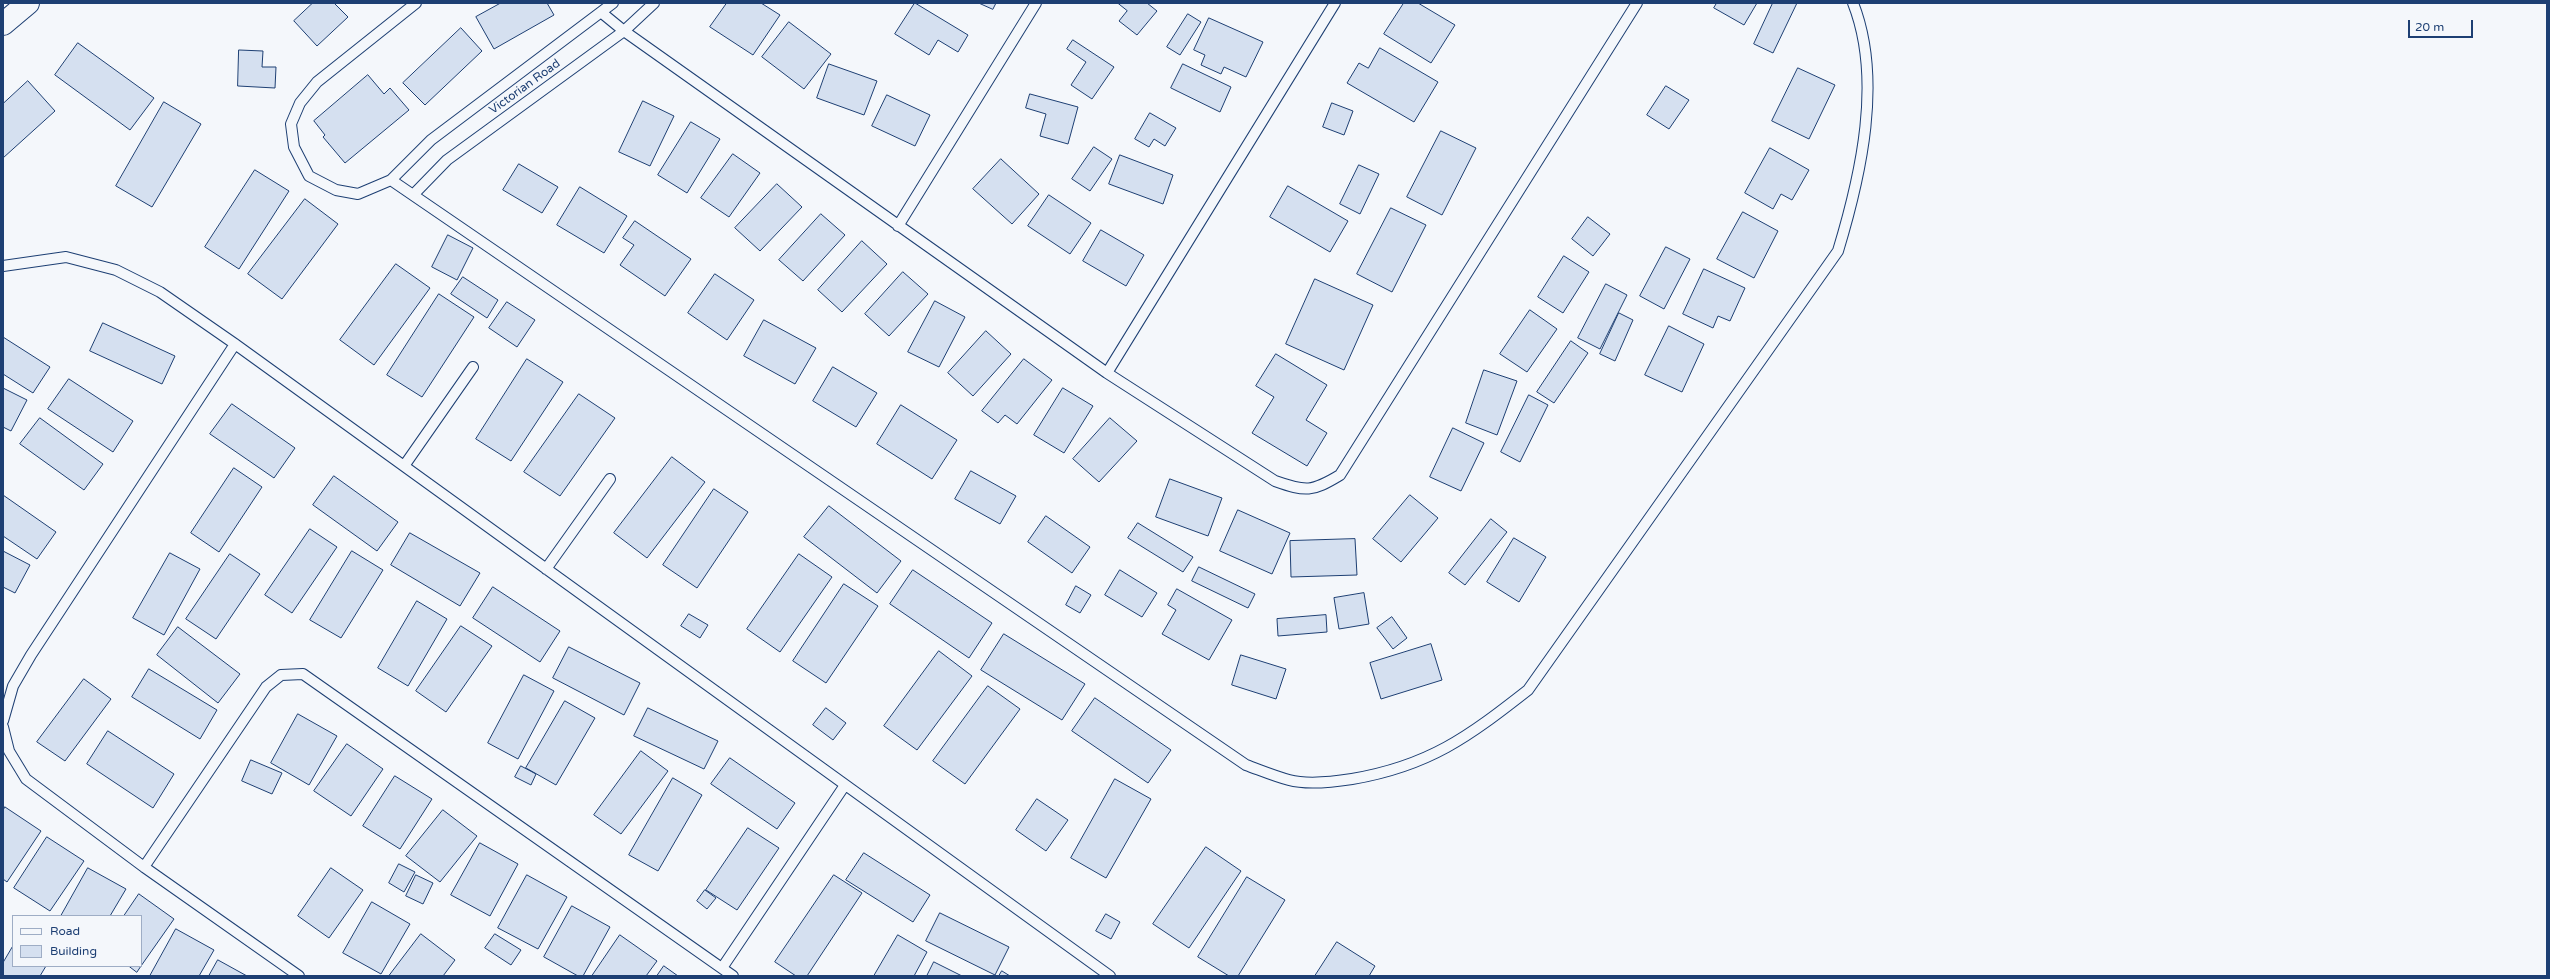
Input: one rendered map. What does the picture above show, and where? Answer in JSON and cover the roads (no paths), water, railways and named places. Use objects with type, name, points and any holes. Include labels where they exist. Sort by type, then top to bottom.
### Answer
[{"type":"street","points":[[3,24],[28,3]]},
{"type":"lane","points":[[416,3],[317,82],[300,103],[291,124],[294,147],[309,176],[336,190],[358,194],[391,180],[1246,765],[1290,781],[1335,782],[1384,773],[1428,758],[1476,731],[1528,690],[1838,250],[1855,195],[1863,143],[1868,83],[1860,21],[1853,3]]},
{"type":"lane","name":"Victorian Road","points":[[391,180],[431,140],[602,13],[613,3]]},
{"type":"lane","name":"Victorian Road","points":[[413,195],[447,160],[624,31],[654,3]]},
{"type":"lane","points":[[898,226],[1036,3]]},
{"type":"lane","points":[[1107,373],[1335,3]]},
{"type":"lane","points":[[602,13],[624,31],[1107,373],[1275,481],[1298,489],[1318,488],[1340,475],[1637,3]]},
{"type":"lane","points":[[3,266],[66,257],[116,270],[160,292],[235,344],[1110,976]]},
{"type":"lane","points":[[3,721],[13,686],[27,661],[235,344]]},
{"type":"lane","points":[[404,466],[473,367]]},
{"type":"lane","points":[[546,569],[610,479]]},
{"type":"lane","points":[[144,867],[266,687],[281,675],[302,674],[733,976]]},
{"type":"lane","points":[[3,727],[9,751],[26,780],[144,867],[299,976]]},
{"type":"lane","points":[[722,968],[845,785]]}]
